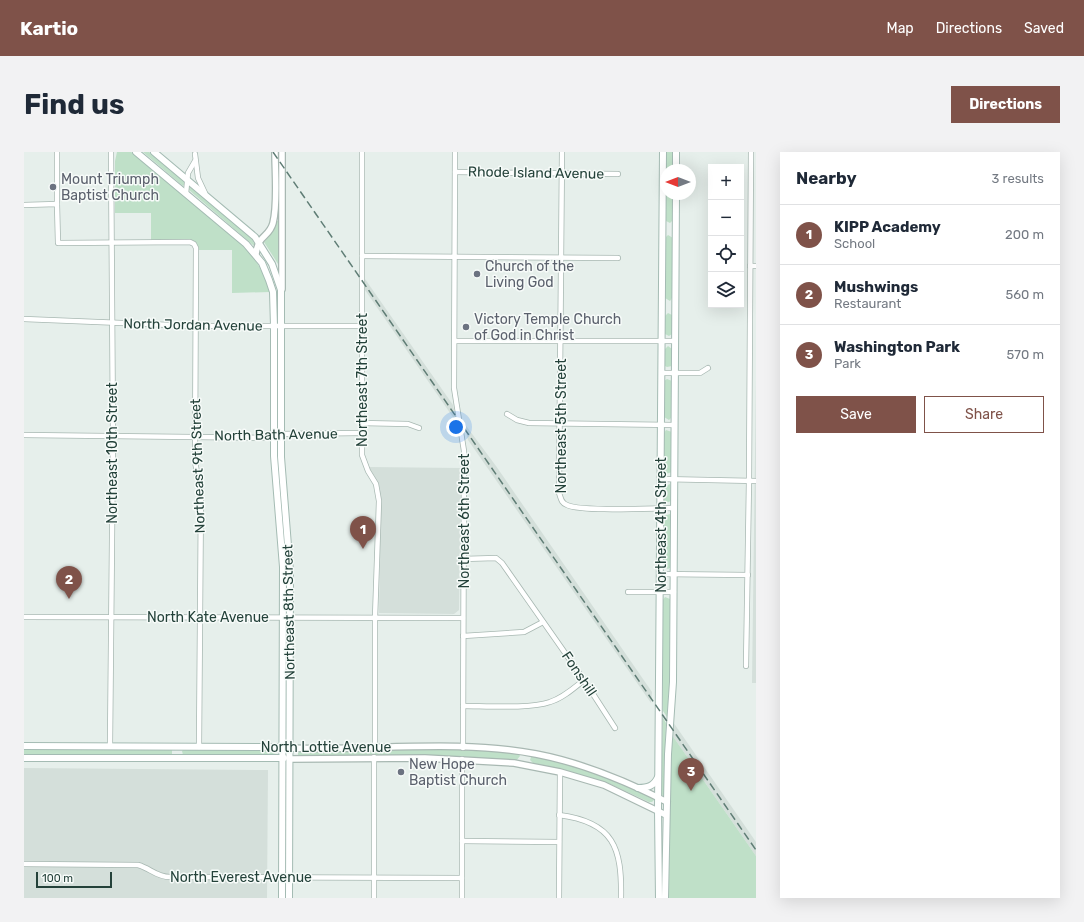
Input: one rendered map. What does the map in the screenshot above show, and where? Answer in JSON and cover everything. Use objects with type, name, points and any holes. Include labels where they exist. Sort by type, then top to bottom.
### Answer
[{"type":"main road","points":[[136,152],[241,239],[256,254],[272,287],[278,326]]},
{"type":"main road","points":[[154,152],[250,232],[258,241],[276,271],[281,295],[278,326]]},
{"type":"main road","name":"Northeast 4th Street","points":[[659,898],[658,776],[663,152]]},
{"type":"main road","points":[[676,152],[676,164]]},
{"type":"main road","name":"Northeast 4th Street","points":[[665,898],[669,732],[673,682],[676,200]]},
{"type":"main road","points":[[662,229],[675,229]]},
{"type":"main road","points":[[662,306],[675,306]]},
{"type":"main road","name":"Northeast 8th Street","points":[[278,326],[282,488],[289,549],[289,898]]},
{"type":"main road","name":"Northeast 8th Street","points":[[278,326],[274,438],[275,482],[282,548],[282,898]]},
{"type":"main road","name":"North Lottie Avenue","points":[[24,746],[290,748]]},
{"type":"main road","name":"North Lottie Avenue","points":[[24,758],[290,759]]},
{"type":"main road","points":[[638,788],[644,788],[654,784],[658,776]]},
{"type":"street","points":[[57,152],[58,243],[112,244]]},
{"type":"street","name":"Northeast 10th Street","points":[[110,746],[113,436],[112,152]]},
{"type":"street","points":[[256,254],[258,241],[271,228],[274,216],[275,152]]},
{"type":"street","points":[[281,295],[282,152]]},
{"type":"street","name":"Northeast 7th Street","points":[[362,152],[361,433],[363,462],[376,484],[379,500],[375,618],[375,748]]},
{"type":"street","name":"Northeast 6th Street","points":[[455,152],[454,388],[464,445],[463,748]]},
{"type":"street","name":"Northeast 5th Street","points":[[562,152],[560,423],[560,493],[562,501],[567,506],[588,508],[661,508]]},
{"type":"street","points":[[746,666],[751,152]]},
{"type":"street","points":[[186,193],[188,173],[195,157],[200,184],[209,198]]},
{"type":"street","name":"Rhode Island Avenue","points":[[455,172],[618,174]]},
{"type":"street","points":[[24,205],[57,204]]},
{"type":"street","name":"Northeast 9th Street","points":[[112,244],[190,242],[194,244],[197,258],[195,326],[195,462],[201,492],[199,747]]},
{"type":"street","points":[[362,256],[618,258]]},
{"type":"street","points":[[750,266],[756,266]]},
{"type":"street","name":"North Jordan Avenue","points":[[24,319],[195,326],[362,326]]},
{"type":"street","points":[[455,341],[675,341]]},
{"type":"street","points":[[662,373],[700,373],[708,368]]},
{"type":"street","points":[[507,414],[517,420],[529,423],[674,425]]},
{"type":"street","points":[[361,423],[408,424],[419,428]]},
{"type":"street","name":"North Bath Avenue","points":[[24,435],[274,438],[280,434],[361,433]]},
{"type":"street","points":[[661,479],[756,480]]},
{"type":"street","points":[[661,508],[674,508]]},
{"type":"street","points":[[464,559],[496,558],[502,563],[543,622],[524,632],[464,636]]},
{"type":"street","points":[[660,574],[748,575]]},
{"type":"street","points":[[628,592],[674,592]]},
{"type":"street","name":"North Kate Avenue","points":[[24,617],[463,618]]},
{"type":"street","name":"Fonshill","points":[[543,622],[584,680],[615,728]]},
{"type":"street","points":[[463,706],[536,705],[550,703],[562,697],[584,680]]},
{"type":"street","name":"North Lottie Avenue","points":[[290,748],[463,748],[509,750],[551,757],[590,768],[667,802]]},
{"type":"street","points":[[374,757],[374,898]]},
{"type":"street","name":"North Lottie Avenue","points":[[290,759],[374,757],[462,759],[514,763],[560,772],[604,785],[666,815]]},
{"type":"street","points":[[462,759],[462,898]]},
{"type":"street","points":[[559,898],[560,772]]},
{"type":"street","points":[[559,815],[589,821],[602,830],[612,841],[621,865],[621,898]]},
{"type":"street","points":[[462,841],[559,842]]},
{"type":"street","name":"North Everest Avenue","points":[[24,864],[138,865],[164,877],[374,879],[462,878]]},
{"type":"shaded area","points":[[365,279],[453,405],[457,423],[365,290]]},
{"type":"shaded area","points":[[756,379],[756,683],[752,683]]},
{"type":"shaded area","points":[[464,423],[496,466],[652,692],[651,703],[468,440]]},
{"type":"shaded area","points":[[369,467],[461,468],[459,610],[454,614],[379,613],[381,500],[379,485]]},
{"type":"shaded area","points":[[673,722],[756,842],[756,856],[672,735]]},
{"type":"shaded area","points":[[24,768],[268,770],[267,898],[24,898]]},
{"type":"green space","points":[[117,152],[131,152],[239,241],[258,264],[265,277],[270,292],[232,293],[232,250],[199,250],[197,246],[186,239],[175,241],[151,240],[151,213],[115,213],[115,161]]},
{"type":"green space","points":[[143,152],[149,152],[184,181],[185,184],[183,186]]},
{"type":"green space","points":[[666,152],[673,152],[673,164],[666,164]]},
{"type":"green space","points":[[189,186],[249,234],[255,245],[253,245],[189,190]]},
{"type":"green space","points":[[666,200],[673,200],[672,221],[670,223],[666,221]]},
{"type":"green space","points":[[277,221],[279,221],[278,264],[264,242],[275,228]]},
{"type":"green space","points":[[668,235],[673,238],[672,298],[670,301],[665,298],[666,237]]},
{"type":"green space","points":[[668,313],[672,315],[672,334],[669,336],[665,334],[665,316]]},
{"type":"green space","points":[[668,346],[672,349],[672,366],[667,367],[665,366],[665,349]]},
{"type":"green space","points":[[667,379],[672,381],[672,417],[669,420],[664,417],[664,381]]},
{"type":"green space","points":[[666,430],[672,432],[672,472],[666,474],[664,472],[664,433]]},
{"type":"green space","points":[[670,484],[671,501],[666,503],[664,502],[664,487]]},
{"type":"green space","points":[[670,514],[671,567],[668,569],[664,567],[664,516]]},
{"type":"green space","points":[[665,597],[670,599],[670,677],[667,717],[663,711],[663,600]]},
{"type":"green space","points":[[663,718],[666,723],[664,796],[661,794]]},
{"type":"green space","points":[[672,735],[756,856],[756,898],[668,898]]},
{"type":"green space","points":[[24,748],[168,749],[172,750],[172,755],[168,757],[24,757]]},
{"type":"green space","points":[[186,748],[273,748],[276,750],[276,753],[273,755],[186,757],[183,755],[182,751]]},
{"type":"green space","points":[[365,749],[478,749],[518,753],[520,756],[516,761],[434,756],[298,756],[298,753],[301,751]]},
{"type":"green space","points":[[536,756],[605,774],[653,798],[654,800],[649,802],[608,783],[534,764],[530,760],[531,757]]},
{"type":"railway","points":[[273,152],[756,850]]},
{"type":"place","name":"Mount Triumph Baptist Church","points":[[53,187]]},
{"type":"place","name":"Church of the Living God","points":[[477,274]]},
{"type":"place","name":"Victory Temple Church of God in Christ","points":[[466,327]]},
{"type":"place","name":"KIPP Academy","points":[[363,549]]},
{"type":"place","name":"Mushwings","points":[[69,599]]},
{"type":"place","name":"New Hope Baptist Church","points":[[401,772]]},
{"type":"place","name":"Washington Park","points":[[691,791]]}]
